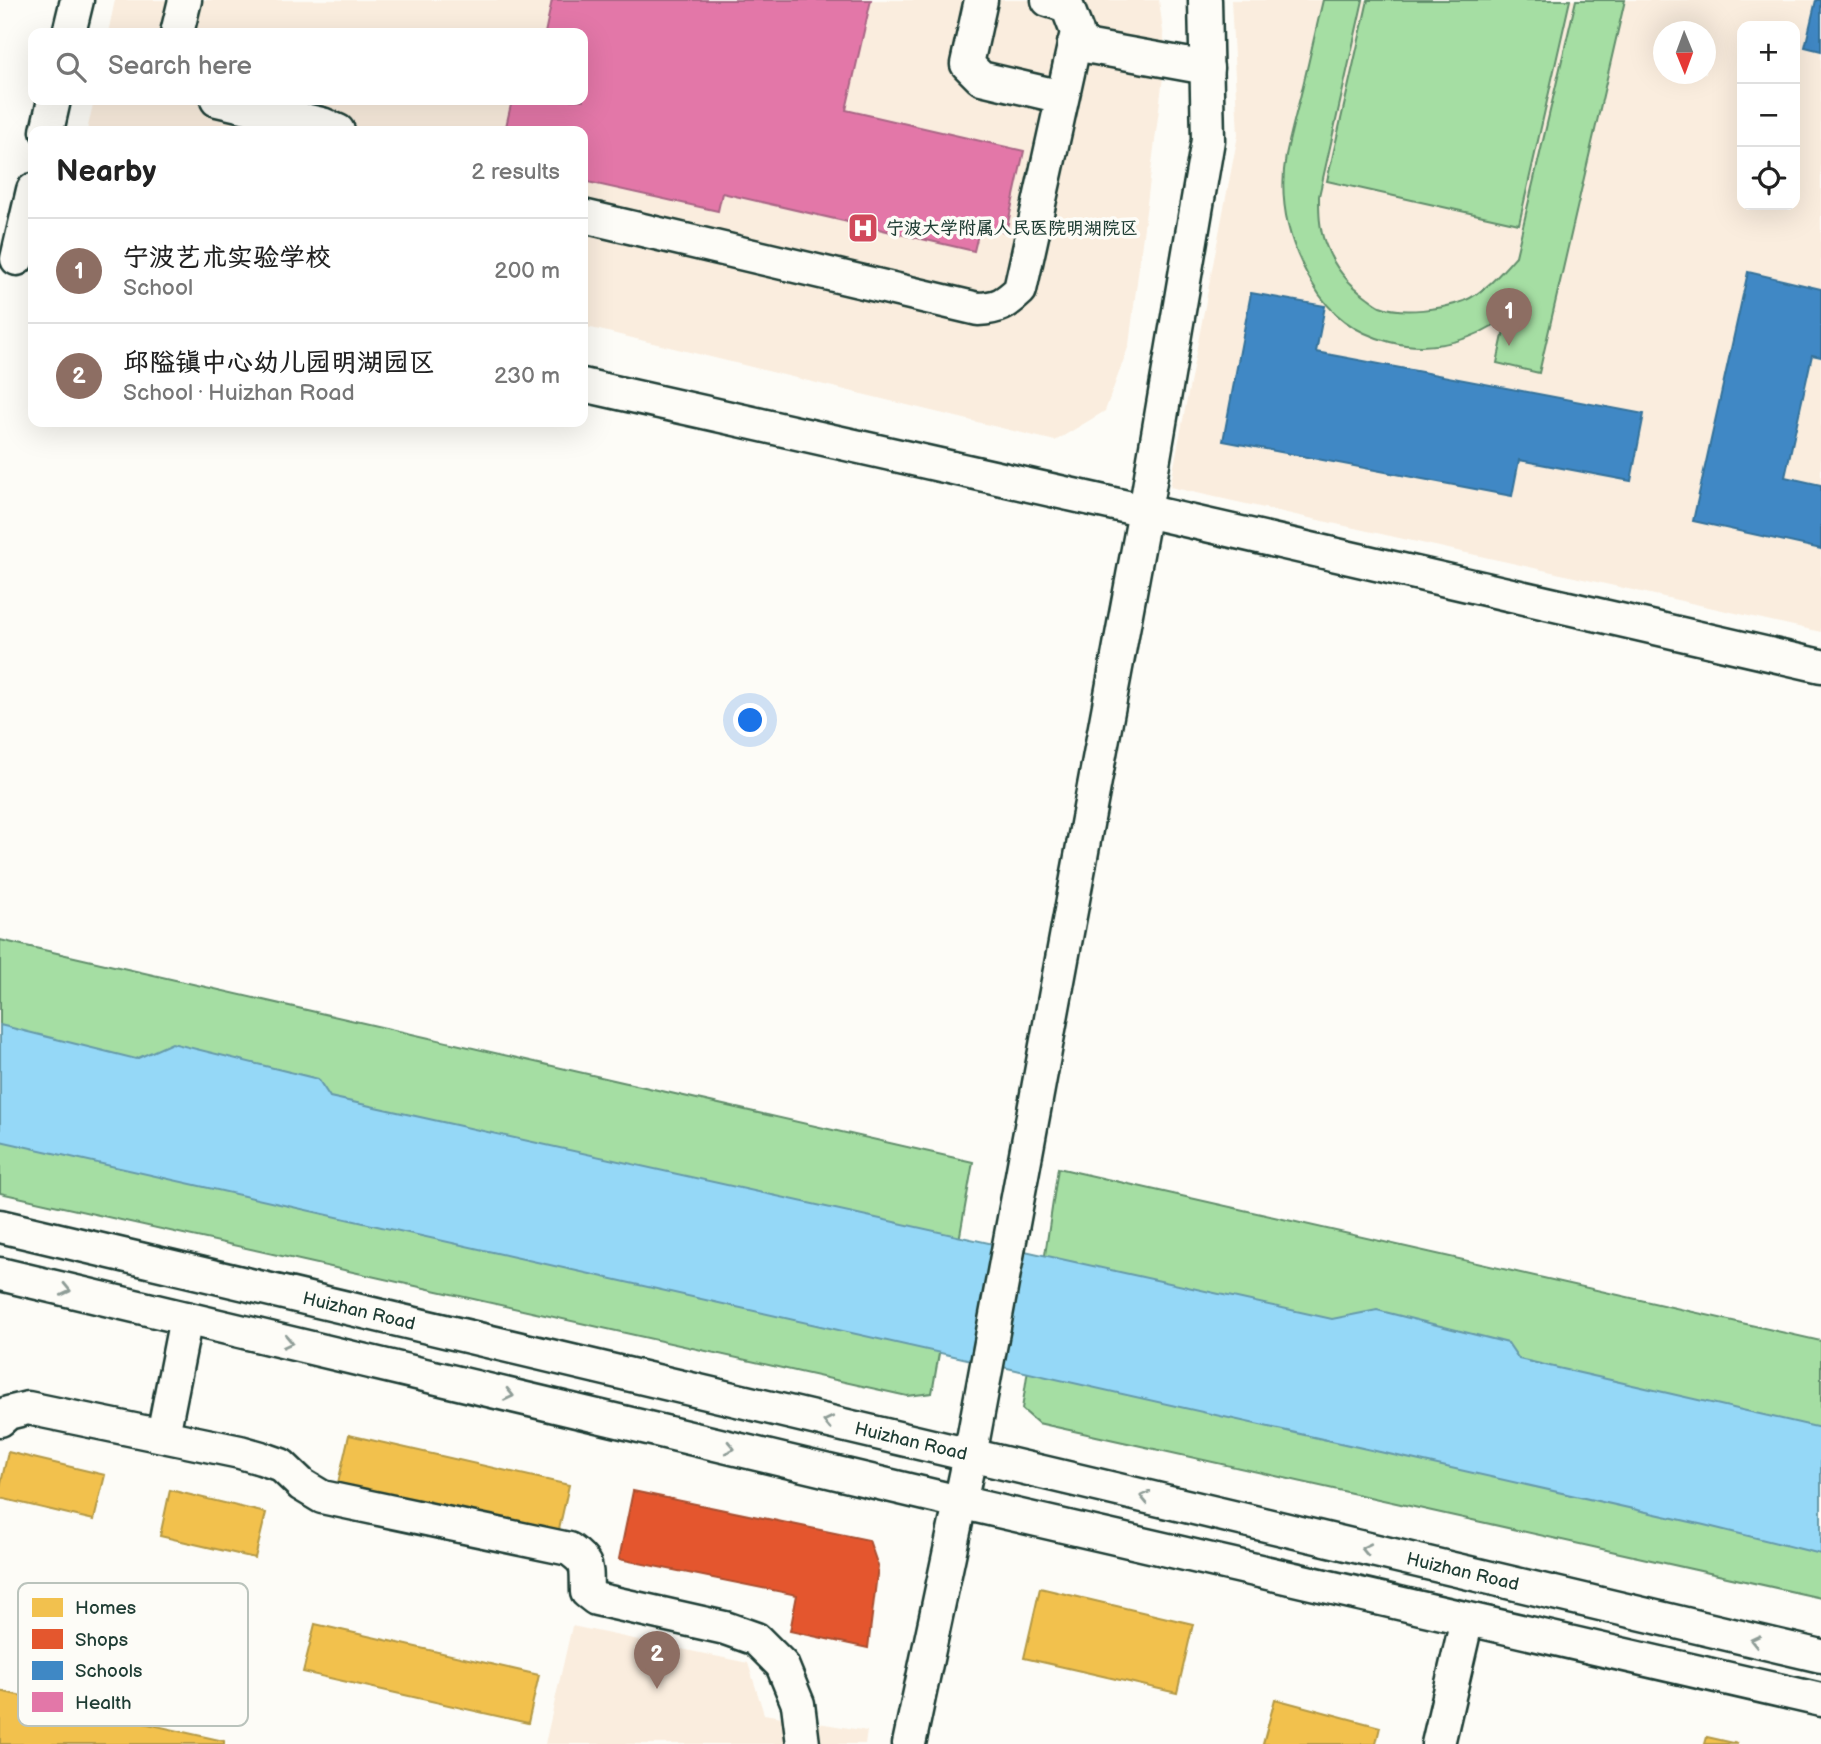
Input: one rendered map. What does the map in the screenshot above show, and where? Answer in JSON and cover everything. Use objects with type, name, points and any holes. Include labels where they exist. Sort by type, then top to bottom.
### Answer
[{"type":"street","points":[[70,28],[77,0]]},
{"type":"street","points":[[178,28],[185,0]]},
{"type":"street","points":[[981,0],[967,64],[981,78],[1062,97]]},
{"type":"street","points":[[588,217],[978,309],[994,309],[1020,290],[1077,32],[1067,6],[1048,0]]},
{"type":"street","points":[[909,1744],[970,1456],[1145,511],[1208,140],[1205,0]]},
{"type":"street","points":[[1074,44],[1207,68]]},
{"type":"street","points":[[48,126],[53,105]]},
{"type":"street","points":[[240,105],[327,126]]},
{"type":"street","points":[[17,259],[28,212]]},
{"type":"street","points":[[588,386],[1821,666]]},
{"type":"street","name":"Huizhan Road","points":[[0,1226],[1821,1656]]},
{"type":"street","points":[[0,1274],[959,1502],[1821,1700]]},
{"type":"street","points":[[163,1436],[186,1318]]},
{"type":"street","points":[[0,1420],[8,1413],[28,1408],[240,1452],[281,1465],[302,1485],[321,1497],[569,1549],[583,1559],[587,1592],[596,1599],[725,1628],[756,1639],[782,1665],[798,1704],[803,1744]]},
{"type":"street","points":[[1438,1744],[1467,1619]]},
{"type":"shaded area","name":"宁波大学附属人民医院明湖院区","points":[[115,0],[1159,0],[1166,54],[1129,345],[1105,411],[1055,441],[588,327],[588,126],[88,126],[93,105],[588,105],[588,28],[109,28]]},
{"type":"shaded area","points":[[1231,0],[1821,0],[1821,632],[1170,487],[1238,135]]},
{"type":"shaded area","points":[[572,1626],[748,1663],[764,1714],[867,1731],[865,1744],[545,1744]]},
{"type":"green space","points":[[1323,0],[1363,0],[1319,196],[1323,237],[1337,267],[1360,292],[1389,309],[1422,310],[1472,297],[1493,281],[1516,256],[1576,0],[1625,0],[1539,373],[1497,363],[1508,312],[1492,326],[1456,341],[1430,346],[1403,345],[1355,328],[1335,313],[1312,283],[1297,253],[1287,221],[1283,188],[1288,148]]},
{"type":"green space","points":[[1368,0],[1570,0],[1519,224],[1327,181]]},
{"type":"green space","points":[[0,940],[973,1162],[932,1393],[907,1396],[0,1193]]},
{"type":"green space","points":[[1058,1168],[1821,1341],[1821,1598],[1038,1423],[1022,1409]]},
{"type":"water","points":[[0,1025],[136,1059],[172,1043],[318,1079],[330,1097],[1332,1319],[1377,1310],[1508,1343],[1519,1359],[1821,1428],[1821,1554],[1704,1525],[0,1141]]},
{"type":"building: Homes","points":[[349,1435],[569,1485],[558,1534],[338,1483]]},
{"type":"building: Homes","points":[[8,1452],[105,1475],[94,1520],[0,1498]]},
{"type":"building: Homes","points":[[170,1490],[266,1513],[255,1558],[160,1536]]},
{"type":"building: Homes","points":[[1040,1588],[1193,1624],[1177,1693],[1024,1658]]},
{"type":"building: Homes","points":[[315,1624],[539,1675],[528,1723],[303,1672]]},
{"type":"building: Homes","points":[[0,1691],[18,1695],[18,1726],[157,1726],[224,1741],[224,1744],[0,1744]]},
{"type":"building: Homes","points":[[1275,1699],[1380,1727],[1376,1744],[1263,1744]]},
{"type":"building: Homes","points":[[1707,1737],[1738,1744],[1705,1744]]},
{"type":"building: Shops","points":[[633,1491],[869,1540],[878,1566],[868,1648],[790,1631],[797,1595],[619,1559]]},
{"type":"building: Schools","points":[[1816,0],[1821,0],[1821,51],[1805,47]]},
{"type":"building: Schools","points":[[1748,272],[1821,289],[1821,357],[1812,355],[1785,477],[1821,485],[1821,549],[1693,521]]},
{"type":"building: Schools","points":[[1251,293],[1325,306],[1316,352],[1644,414],[1631,481],[1519,460],[1512,496],[1223,441]]},
{"type":"building: Health","points":[[552,0],[871,0],[846,110],[1024,151],[1006,232],[980,226],[974,251],[722,193],[718,211],[588,182],[588,126],[506,126],[511,105],[588,105],[588,28],[546,28]]},
{"type":"place","name":"宁波大学附属人民医院明湖院区","points":[[863,228]]},
{"type":"place","name":"宁波艺术实验学校","points":[[1509,346]]},
{"type":"place","name":"邱隘镇中心幼儿园明湖园区","points":[[657,1689]]}]
